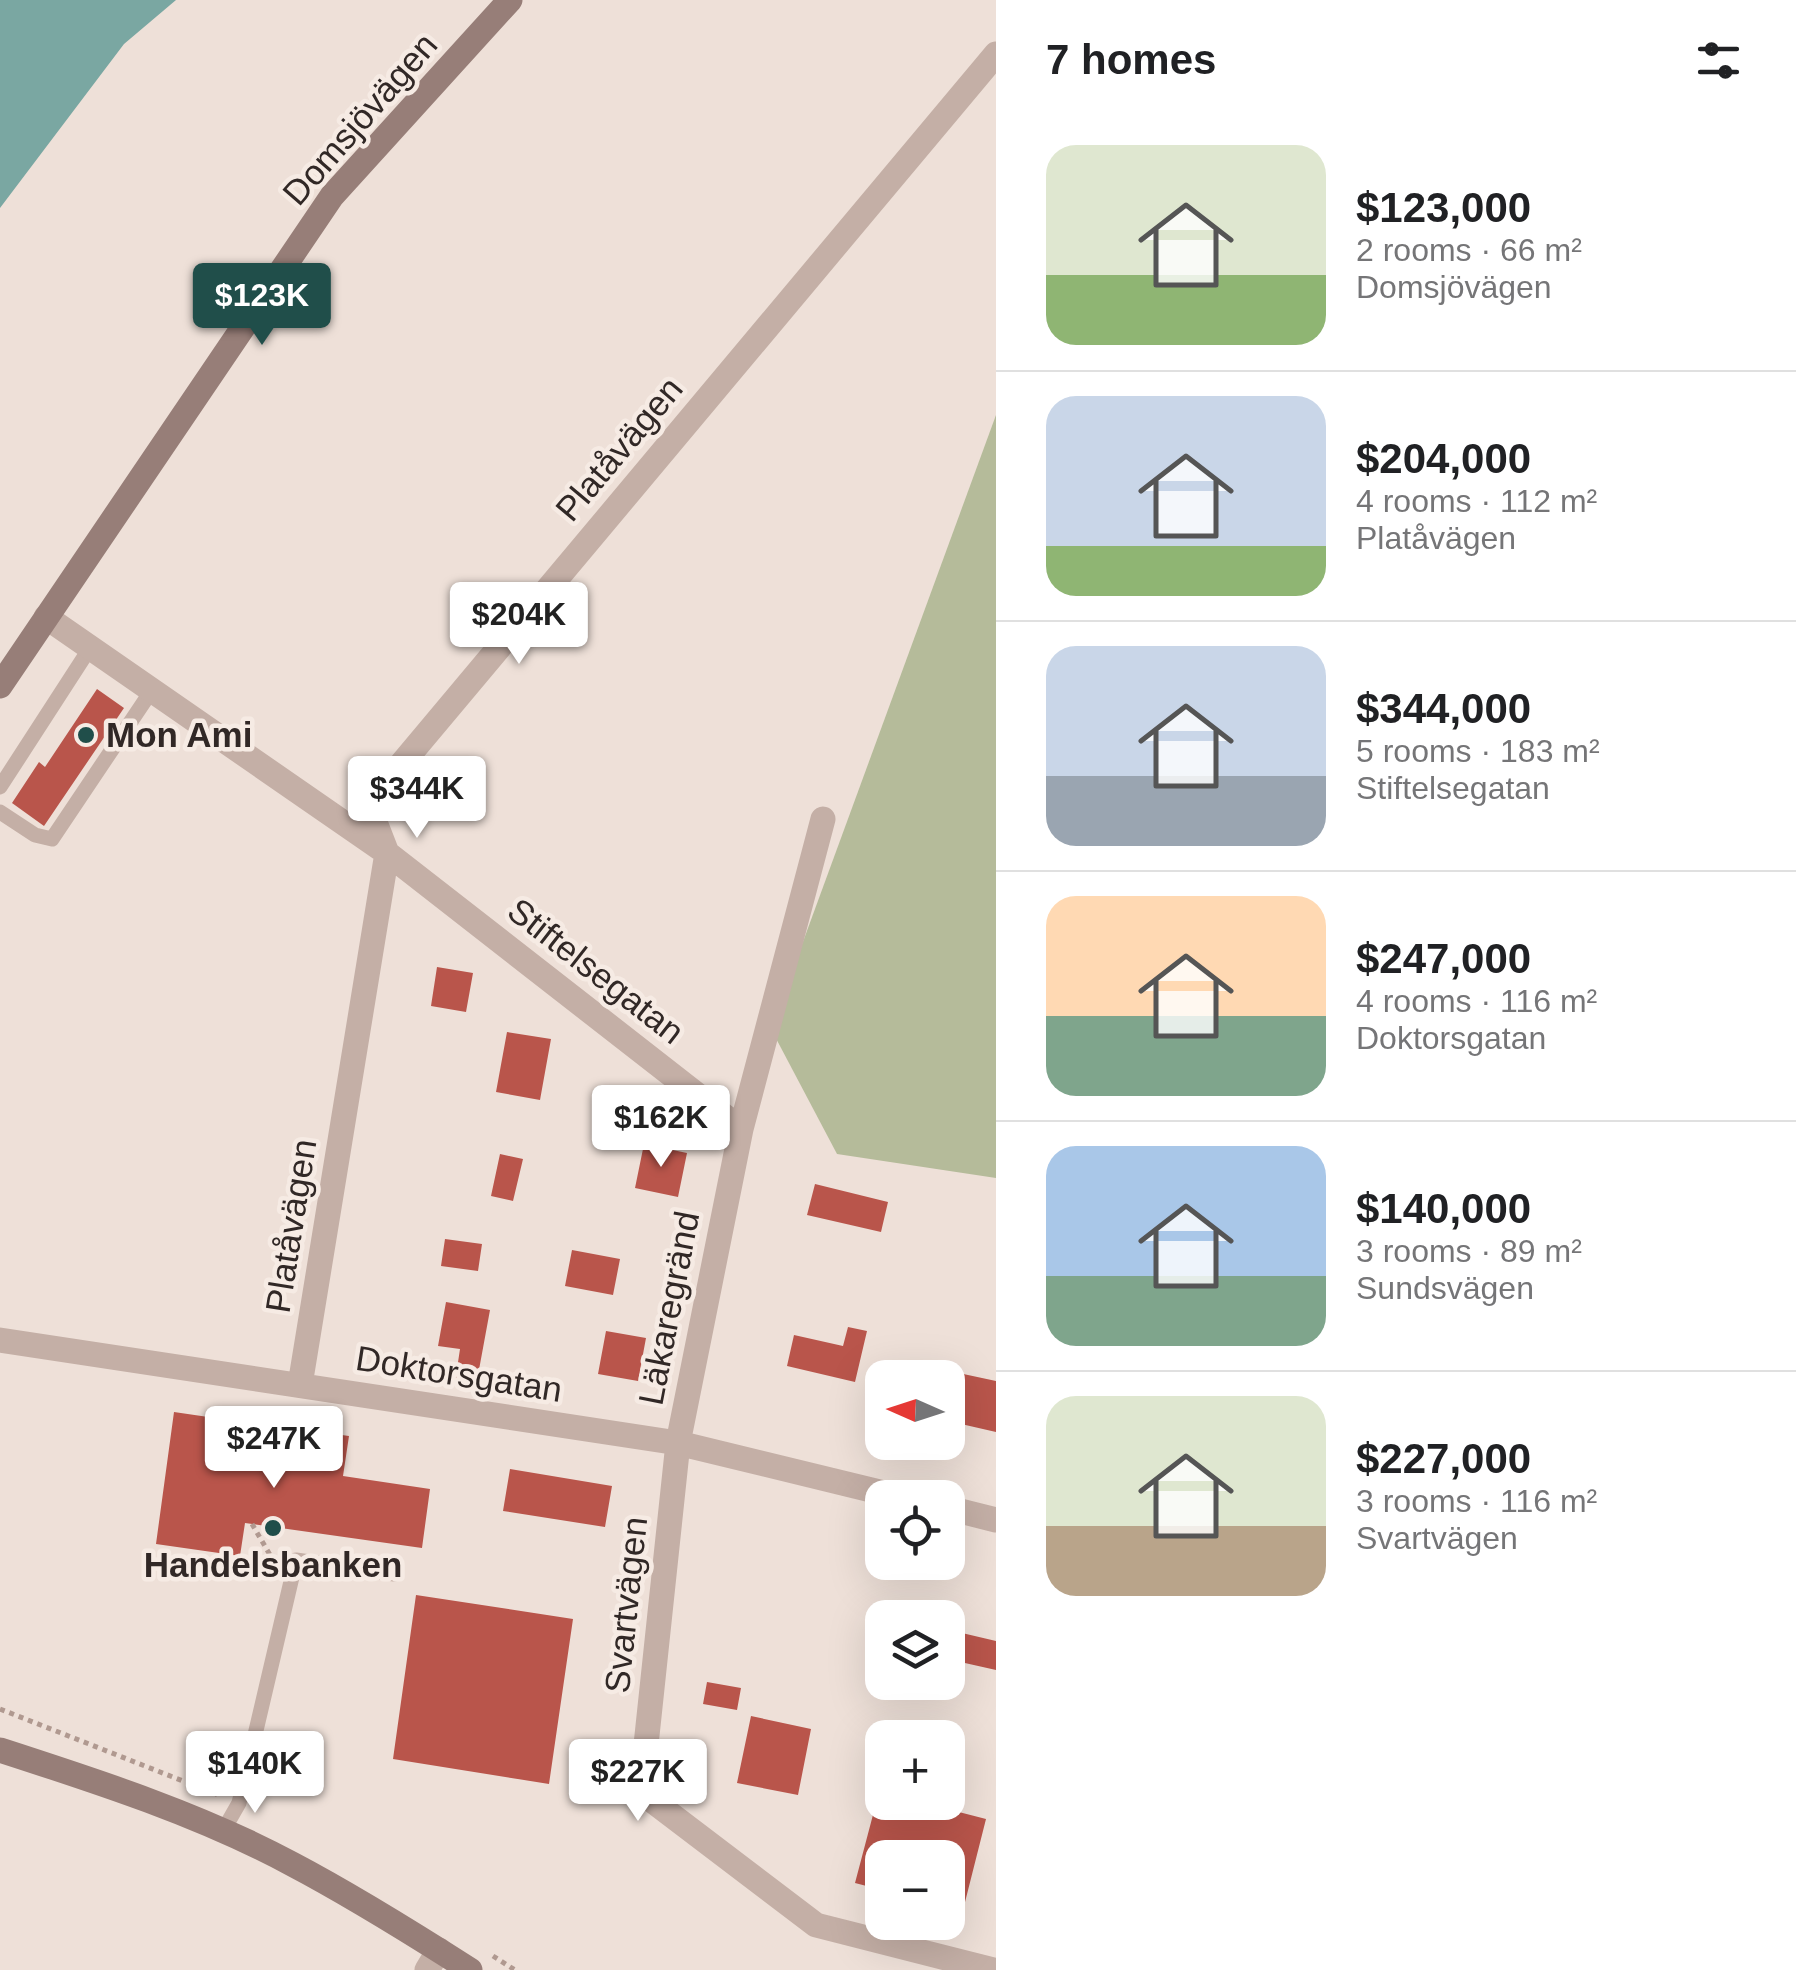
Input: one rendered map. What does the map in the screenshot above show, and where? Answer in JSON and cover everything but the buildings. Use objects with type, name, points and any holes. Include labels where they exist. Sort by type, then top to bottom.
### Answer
[{"type":"street","name":"Domsjövägen","points":[[0,686],[332,196],[510,0]]},
{"type":"street","name":"Platåvägen","points":[[300,1386],[387,853],[368,804],[996,54]]},
{"type":"street","name":"Stiftelsegatan","points":[[46,617],[387,853],[741,1129]]},
{"type":"street","points":[[741,1129],[823,819]]},
{"type":"street","name":"Läkaregränd","points":[[678,1443],[741,1129]]},
{"type":"street","name":"Doktorsgatan","points":[[0,1340],[678,1443],[865,1489]]},
{"type":"street","name":"Svartvägen","points":[[678,1443],[641,1792],[816,1925],[993,1970]]},
{"type":"street","points":[[965,1512],[996,1520]]},
{"type":"street","points":[[0,1750],[120,1790],[291,1863],[433,1960],[470,1970]]},
{"type":"lane","points":[[0,787],[90,648]]},
{"type":"lane","points":[[0,812],[35,835],[52,838],[152,690]]},
{"type":"lane","points":[[224,1832],[238,1803],[296,1560],[394,1574]]},
{"type":"path","points":[[262,1460],[274,1382]]},
{"type":"green space","points":[[996,415],[996,1178],[837,1154],[771,1029]]},
{"type":"water","points":[[0,0],[176,0],[124,44],[0,208]]},
{"type":"place","name":"Mon Ami","points":[[86,735]]},
{"type":"place","name":"Handelsbanken","points":[[273,1528]]}]
